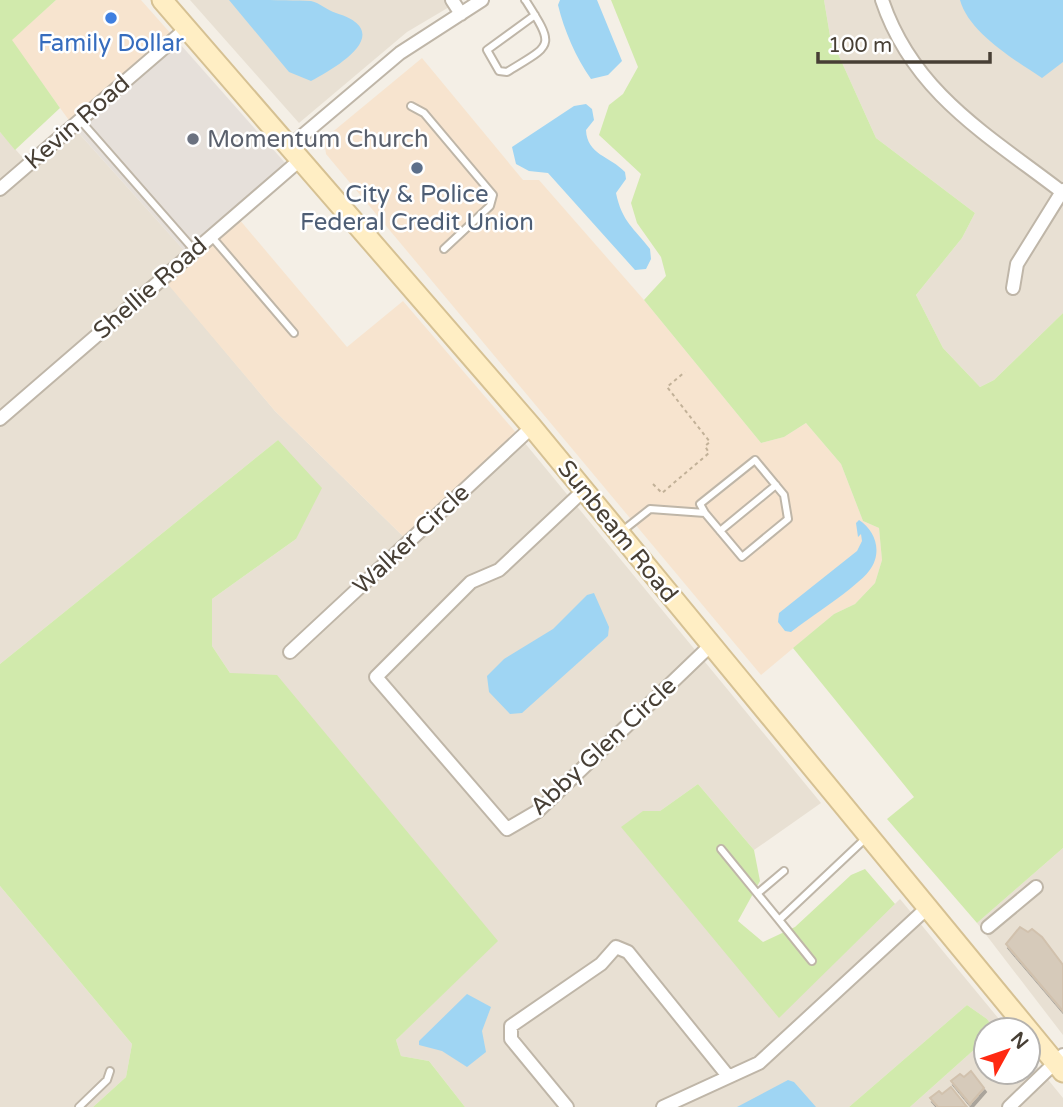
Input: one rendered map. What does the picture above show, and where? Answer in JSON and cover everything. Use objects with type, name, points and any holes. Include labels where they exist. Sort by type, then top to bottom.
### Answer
[{"type":"street","name":"Sunbeam Road","points":[[162,0],[533,427],[927,908],[1061,1066]]},
{"type":"street","points":[[452,0],[461,13]]},
{"type":"street","name":"Shellie Road","points":[[0,419],[211,236],[400,52],[482,0]]},
{"type":"street","points":[[881,0],[905,53],[927,84],[1062,191],[1017,264],[1013,288]]},
{"type":"street","name":"Kevin Road","points":[[0,189],[187,28]]},
{"type":"street","name":"Walker Circle","points":[[290,652],[533,427]]},
{"type":"street","name":"Abby Glen Circle","points":[[584,490],[499,570],[471,582],[376,677],[507,829],[538,811],[712,645]]},
{"type":"street","points":[[988,927],[1036,887]]},
{"type":"street","points":[[663,1107],[759,1063],[927,908]]},
{"type":"street","points":[[567,1107],[512,1039],[511,1026],[601,964],[616,947],[628,952],[729,1076]]},
{"type":"street","points":[[1009,1107],[1061,1066]]},
{"type":"lane","points":[[525,0],[535,15],[547,33],[546,44],[542,51],[507,72],[499,71],[487,50],[535,15]]},
{"type":"lane","points":[[411,106],[424,113],[493,195],[490,206],[444,249]]},
{"type":"lane","points":[[80,120],[194,250]]},
{"type":"lane","points":[[211,236],[294,333]]},
{"type":"lane","points":[[755,460],[776,485],[784,495],[788,519],[742,557],[700,504],[755,460]]},
{"type":"lane","points":[[720,531],[776,485]]},
{"type":"lane","points":[[620,533],[649,509],[705,513]]},
{"type":"lane","points":[[779,919],[868,836]]},
{"type":"lane","points":[[721,849],[812,961]]},
{"type":"lane","points":[[758,893],[784,871]]},
{"type":"lane","points":[[79,1107],[107,1080],[110,1071]]},
{"type":"path","points":[[653,484],[662,493],[709,453],[705,446],[710,442],[667,387],[685,372]]},
{"type":"shaded area","points":[[56,0],[141,0],[180,44],[76,130],[11,40]]},
{"type":"shaded area","points":[[190,0],[461,0],[407,32],[299,123]]},
{"type":"shaded area","points":[[824,0],[1063,0],[1063,313],[994,380],[980,387],[943,348],[916,295],[962,238],[975,213],[876,138],[830,36]]},
{"type":"shaded area","points":[[180,44],[294,173],[191,258],[76,130]]},
{"type":"shaded area","points":[[422,58],[523,180],[539,180],[644,300],[761,443],[784,437],[806,423],[841,464],[863,521],[879,528],[882,560],[875,583],[855,604],[834,614],[761,675],[326,154],[324,139]]},
{"type":"shaded area","points":[[76,130],[191,258],[167,282],[275,411],[413,546],[524,442],[821,803],[754,850],[698,784],[660,811],[643,811],[779,1017],[900,899],[996,1016],[983,1016],[967,1005],[849,1107],[465,1107],[429,1061],[401,1056],[396,1040],[497,941],[230,673],[212,646],[212,599],[296,539],[278,440],[0,664],[0,132],[32,168]]},
{"type":"shaded area","points":[[239,219],[347,347],[403,301],[524,442],[413,546],[275,411],[166,282]]},
{"type":"shaded area","points":[[1063,848],[1063,1035],[977,923]]},
{"type":"shaded area","points":[[0,886],[132,1044],[126,1077],[93,1107],[0,1107]]},
{"type":"shaded area","points":[[972,1052],[972,1086],[1042,1086],[1042,1072],[1063,1098],[1063,1107],[910,1107]]},
{"type":"green space","points":[[0,0],[56,0],[12,40],[60,108],[15,150],[0,132]]},
{"type":"green space","points":[[611,0],[824,0],[830,36],[876,138],[975,213],[962,238],[916,295],[943,348],[980,387],[994,380],[1063,313],[1063,848],[977,923],[887,819],[914,797],[793,648],[834,614],[855,604],[875,583],[882,560],[879,528],[863,521],[841,464],[806,423],[784,437],[761,443],[644,300],[666,276],[661,257],[637,223],[631,203],[641,174],[599,135],[609,105],[623,94],[638,67]]},
{"type":"green space","points":[[278,440],[322,488],[296,539],[212,599],[212,646],[230,673],[277,675],[498,941],[396,1040],[401,1056],[429,1061],[465,1107],[93,1107],[126,1077],[132,1044],[0,886],[0,664]]},
{"type":"green space","points":[[698,784],[754,850],[760,881],[738,921],[763,942],[795,927],[851,875],[865,869],[895,904],[779,1018],[621,827],[643,811],[660,811]]},
{"type":"green space","points":[[967,1005],[983,1016],[972,1016],[972,1052],[910,1107],[849,1107]]},
{"type":"water","points":[[229,0],[311,1],[354,21],[361,30],[362,39],[346,58],[311,81],[289,72]]},
{"type":"water","points":[[560,0],[597,0],[622,61],[608,75],[591,79],[564,24],[558,5]]},
{"type":"water","points":[[960,0],[1063,0],[1063,62],[1042,78],[994,45],[973,24]]},
{"type":"water","points":[[586,104],[592,109],[594,120],[586,130],[590,145],[625,172],[626,179],[616,193],[625,218],[650,249],[651,259],[646,269],[635,270],[548,173],[529,171],[516,164],[512,147],[574,106]]},
{"type":"water","points":[[859,520],[870,530],[876,543],[876,557],[869,571],[844,594],[791,632],[785,631],[778,622],[779,613],[857,551],[862,541],[861,534],[858,537],[856,523]]},
{"type":"water","points":[[594,593],[609,627],[608,636],[522,713],[510,714],[489,692],[487,676],[504,659],[553,629],[587,595]]},
{"type":"water","points":[[467,994],[491,1007],[482,1031],[486,1052],[467,1067],[442,1051],[419,1045],[419,1041]]},
{"type":"water","points":[[788,1080],[794,1082],[816,1107],[737,1107]]},
{"type":"building","points":[[1020,927],[1028,932],[1032,929],[1042,937],[1063,965],[1063,1011],[1006,944]]},
{"type":"building","points":[[971,1071],[972,1086],[984,1088],[970,1104],[951,1081],[960,1074],[964,1077]]},
{"type":"building","points":[[951,1087],[967,1107],[938,1107],[930,1098]]},
{"type":"place","name":"Family Dollar","points":[[111,18]]},
{"type":"place","name":"Momentum Church","points":[[193,139]]},
{"type":"place","name":"City & Police Federal Credit Union","points":[[417,168]]}]
